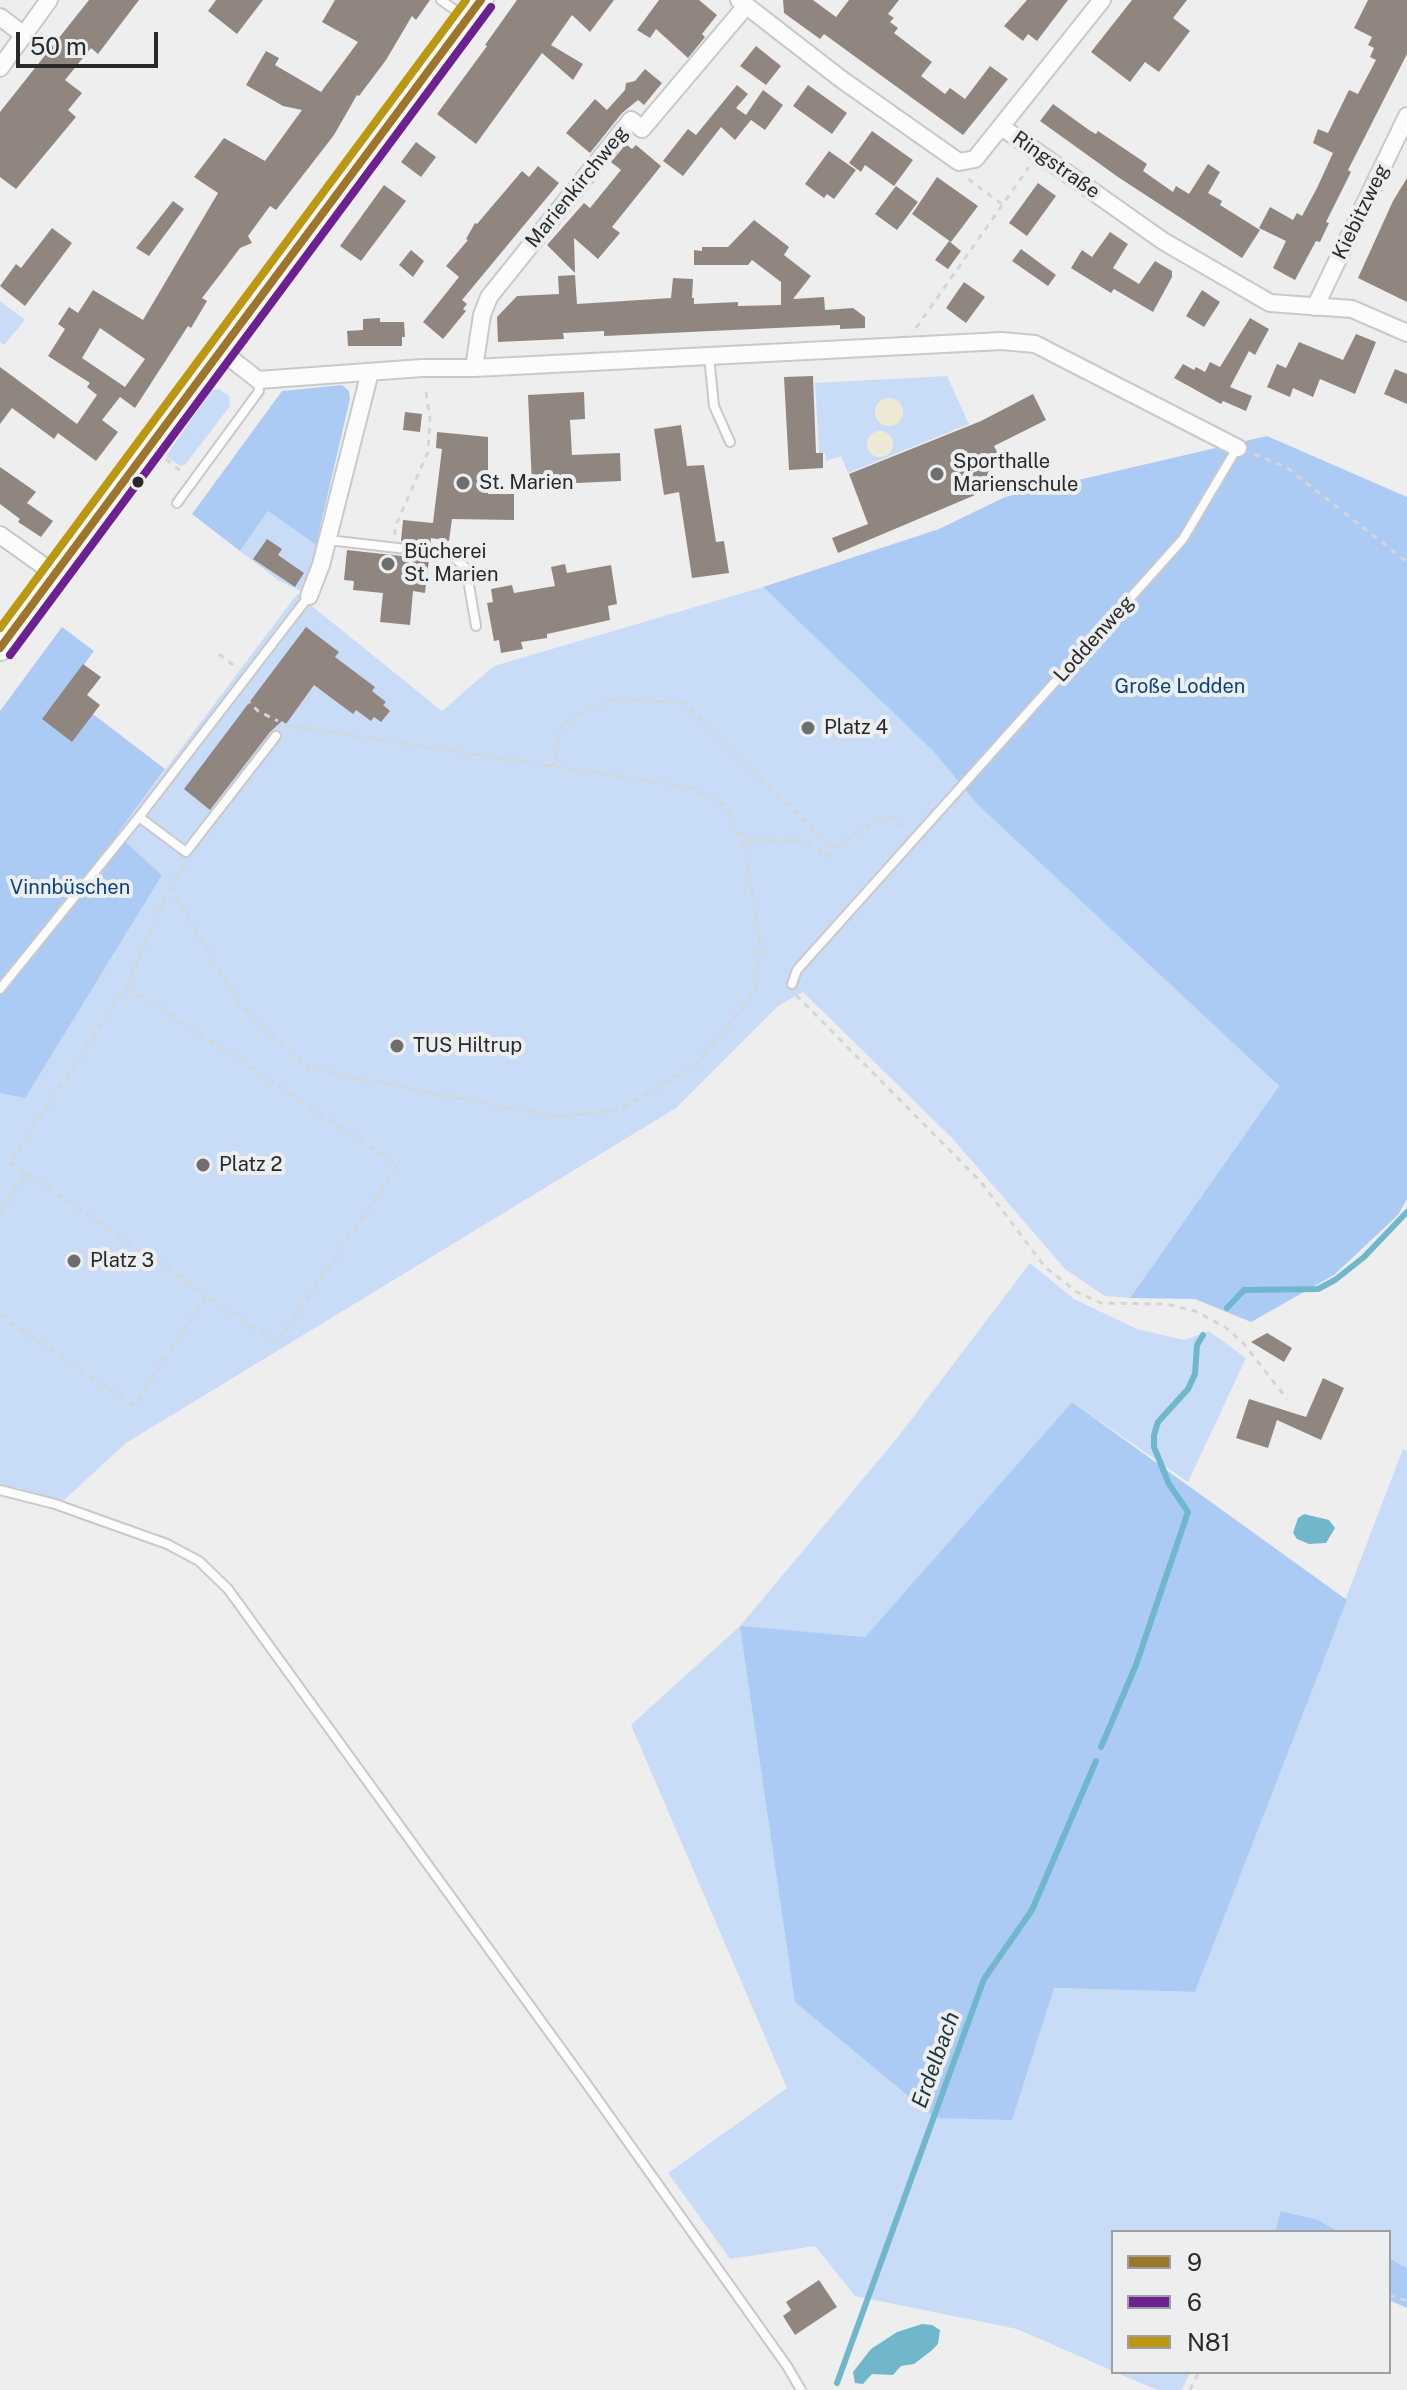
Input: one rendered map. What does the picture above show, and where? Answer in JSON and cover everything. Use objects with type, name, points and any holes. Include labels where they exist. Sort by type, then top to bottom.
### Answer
[{"type":"main road","points":[[0,648],[474,9]]},
{"type":"street","points":[[0,68],[49,0]]},
{"type":"street","points":[[1003,128],[1102,0]]},
{"type":"street","points":[[742,3],[841,79],[959,162]]},
{"type":"street","name":"Marienkirchweg","points":[[474,368],[482,315],[489,297],[631,120],[642,129],[742,3]]},
{"type":"street","points":[[0,17],[24,35]]},
{"type":"street","name":"Kiebitzweg","points":[[1315,307],[1407,116]]},
{"type":"street","name":"Ringstraße","points":[[959,162],[975,159],[1003,128],[1163,241],[1270,303],[1352,309],[1407,333]]},
{"type":"street","points":[[220,350],[258,380],[422,368],[474,368],[1002,341],[1035,344],[1238,448]]},
{"type":"street","points":[[309,596],[328,540],[370,372]]},
{"type":"street","points":[[0,535],[55,574]]},
{"type":"lane","points":[[441,0],[474,9]]},
{"type":"lane","points":[[709,356],[714,406],[730,442]]},
{"type":"lane","points":[[177,503],[259,391],[258,380]]},
{"type":"lane","name":"Loddenweg","points":[[792,984],[797,970],[1183,539],[1238,448]]},
{"type":"lane","points":[[328,540],[450,554],[466,568],[476,626]]},
{"type":"lane","points":[[0,989],[139,817],[309,596]]},
{"type":"lane","points":[[139,817],[186,852],[276,736]]},
{"type":"lane","points":[[0,1490],[55,1504],[167,1544],[199,1561],[228,1589],[595,2096],[801,2390]]},
{"type":"path","points":[[903,346],[1038,154]]},
{"type":"path","points":[[959,162],[968,180],[1003,205]]},
{"type":"path","points":[[395,547],[395,527],[428,452],[430,418],[422,368]]},
{"type":"path","points":[[1238,448],[1286,467],[1407,562]]},
{"type":"path","points":[[164,458],[193,480]]},
{"type":"path","points":[[219,654],[247,676]]},
{"type":"path","points":[[170,887],[238,1002],[308,1067],[558,1117],[619,1110],[695,1066],[756,991],[760,946],[747,858],[727,807],[693,788],[289,727],[258,711],[238,690]]},
{"type":"path","points":[[553,767],[561,727],[581,713],[617,698],[685,704],[834,850]]},
{"type":"path","points":[[737,833],[750,840],[805,841],[827,856],[865,827],[888,816],[916,838]]},
{"type":"path","points":[[127,986],[398,1165],[277,1343],[9,1163],[127,986],[170,887],[188,861]]},
{"type":"path","points":[[792,984],[797,998],[981,1182],[1045,1267],[1077,1292],[1101,1303],[1166,1304],[1195,1311],[1225,1327],[1244,1344],[1287,1399]]},
{"type":"path","points":[[0,1212],[26,1173]]},
{"type":"path","points":[[0,1315],[134,1406],[207,1295]]},
{"type":"shaded area","points":[[0,301],[25,320],[4,345],[0,342]]},
{"type":"shaded area","points":[[947,376],[969,424],[848,473],[841,456],[826,461],[825,453],[819,453],[815,383]]},
{"type":"shaded area","points":[[219,389],[229,396],[230,406],[185,465],[180,466],[166,456],[212,390]]},
{"type":"shaded area","points":[[268,511],[316,545],[311,569],[300,591],[278,580],[240,551]]},
{"type":"shaded area","name":"TUS Hiltrup","points":[[763,587],[933,751],[978,805],[1279,1086],[1130,1298],[1105,1296],[1065,1269],[953,1139],[803,992],[778,1006],[676,1108],[126,1443],[63,1501],[0,1484],[0,1093],[161,874],[117,834],[297,594],[442,711],[494,666]]},
{"type":"shaded area","points":[[1030,1263],[1074,1299],[1137,1329],[1184,1340],[1209,1331],[1246,1358],[1188,1482],[1072,1402],[865,1637],[740,1627],[1054,1988],[1195,1992],[1403,1449],[1407,1451],[1407,2268],[1391,2259],[1391,2230],[1336,2230],[1316,2219],[1282,2211],[1276,2230],[1111,2230],[1111,2370],[1017,2329],[855,2296],[815,2246],[730,2259],[668,2173],[787,2088],[631,1725],[740,1626],[898,1437]]},
{"type":"shaded area","points":[[1304,1514],[1329,1520],[1335,1528],[1326,1543],[1309,1544],[1297,1539],[1293,1533],[1298,1518]]},
{"type":"shaded area","points":[[922,2324],[940,2330],[938,2344],[931,2351],[914,2364],[901,2366],[893,2375],[872,2374],[863,2384],[855,2383],[853,2372],[871,2349],[897,2332]]},
{"type":"shaded area","points":[[1120,2374],[1189,2374],[1182,2390],[1157,2390]]},
{"type":"green space","points":[[342,385],[349,391],[350,399],[316,545],[268,511],[240,551],[192,514],[282,391]]},
{"type":"green space","name":"Große Lodden","points":[[1267,436],[1407,497],[1407,1199],[1398,1215],[1334,1275],[1251,1322],[1195,1299],[1130,1298],[1279,1086],[978,805],[933,751],[763,587],[939,529],[1005,497]]},
{"type":"green space","name":"Vinnbüschen","points":[[62,627],[94,651],[64,692],[165,769],[117,834],[162,875],[25,1098],[0,1093],[0,711]]},
{"type":"green space","points":[[1072,1402],[1347,1600],[1195,1992],[1054,1988],[1012,2120],[935,2118],[795,2002],[740,1626],[865,1637]]},
{"type":"green space","points":[[1281,2211],[1316,2219],[1336,2230],[1276,2230]]},
{"type":"green space","points":[[1391,2259],[1407,2268],[1407,2308],[1391,2301]]},
{"type":"sand","points":[[889,398],[899,402],[903,412],[899,422],[889,426],[879,422],[875,412],[879,402]]},
{"type":"sand","points":[[880,431],[889,435],[893,444],[889,453],[880,457],[871,453],[867,444],[871,435]]},
{"type":"building","points":[[89,0],[139,0],[98,54],[91,48],[65,80],[82,93],[68,110],[76,117],[16,189],[0,177],[0,112]]},
{"type":"building","points":[[216,0],[263,0],[237,34],[208,11]]},
{"type":"building","points":[[335,0],[430,0],[416,20],[412,16],[386,60],[357,95],[334,135],[276,210],[270,206],[248,236],[252,243],[240,248],[202,298],[207,301],[191,328],[188,326],[135,408],[120,397],[102,420],[118,432],[96,461],[58,433],[54,439],[12,408],[0,424],[0,367],[77,424],[97,395],[87,387],[90,383],[48,356],[65,329],[58,324],[69,307],[78,313],[93,290],[143,320],[218,193],[194,177],[224,138],[265,161],[302,110],[283,106],[246,85],[266,51],[279,58],[275,65],[321,92],[358,42],[322,22]],"holes":[[[100,328],[145,359],[125,387],[82,358]]]},
{"type":"building","points":[[517,0],[614,0],[590,32],[572,15],[551,45],[583,64],[573,80],[542,53],[476,144],[437,114]]},
{"type":"building","points":[[659,0],[699,0],[717,15],[688,58],[656,29],[650,38],[637,30]]},
{"type":"building","points":[[783,0],[813,0],[836,17],[849,0],[899,0],[888,14],[894,18],[890,22],[898,28],[894,33],[932,62],[921,76],[945,94],[950,88],[965,99],[990,66],[1008,79],[963,135],[824,34],[820,39],[784,13]]},
{"type":"building","points":[[1027,0],[1068,0],[1037,41],[1028,34],[1023,41],[1004,26]]},
{"type":"building","points":[[1132,0],[1187,0],[1173,18],[1190,31],[1159,72],[1145,62],[1130,82],[1091,52]]},
{"type":"building","points":[[1368,0],[1407,0],[1407,54],[1348,170],[1351,172],[1326,222],[1329,223],[1320,242],[1316,241],[1295,280],[1273,268],[1286,241],[1259,228],[1270,207],[1293,220],[1297,213],[1302,216],[1317,188],[1333,153],[1313,143],[1318,129],[1328,133],[1349,90],[1358,94],[1376,60],[1370,57],[1374,48],[1368,45],[1372,37],[1354,28]]},
{"type":"building","points":[[756,46],[781,66],[766,85],[740,66]]},
{"type":"building","points":[[645,69],[662,83],[644,105],[638,100],[622,113],[590,153],[566,133],[595,99],[607,110],[625,90],[626,83],[635,81]]},
{"type":"building","points":[[737,85],[748,94],[736,108],[746,115],[763,90],[783,105],[765,130],[751,120],[735,140],[721,127],[683,176],[663,161],[688,129],[696,135]]},
{"type":"building","points":[[808,85],[847,113],[832,134],[793,106]]},
{"type":"building","points":[[1053,104],[1089,130],[1096,134],[1098,131],[1147,164],[1143,171],[1173,192],[1176,186],[1189,194],[1208,164],[1220,172],[1208,193],[1222,201],[1220,205],[1260,230],[1242,258],[1118,177],[1040,121]]},
{"type":"building","points":[[872,131],[913,160],[894,186],[865,165],[861,172],[849,163]]},
{"type":"building","points":[[416,142],[436,157],[421,177],[401,162]]},
{"type":"building","points":[[626,144],[632,149],[636,145],[661,166],[612,227],[620,233],[598,259],[574,238],[575,273],[547,245],[584,203],[590,208],[621,170],[611,162]]},
{"type":"building","points":[[829,151],[856,170],[834,199],[827,194],[824,198],[805,184]]},
{"type":"building","points":[[538,166],[559,183],[462,300],[467,304],[463,309],[466,311],[443,339],[423,322],[459,277],[446,266],[468,240],[475,223],[522,171],[529,177]]},
{"type":"building","points":[[937,177],[978,206],[951,242],[912,214]]},
{"type":"building","points":[[1407,178],[1407,302],[1358,278],[1393,201]]},
{"type":"building","points":[[1038,183],[1056,196],[1027,236],[1009,223]]},
{"type":"building","points":[[384,185],[406,201],[361,261],[340,246]]},
{"type":"building","points":[[896,186],[918,202],[897,230],[875,214]]},
{"type":"building","points":[[173,201],[184,209],[149,256],[136,248]]},
{"type":"building","points":[[754,220],[789,247],[784,255],[811,276],[793,299],[824,297],[825,310],[853,308],[865,317],[865,328],[840,329],[840,325],[604,336],[604,331],[563,333],[564,339],[498,342],[497,317],[517,296],[559,294],[558,276],[575,275],[577,304],[671,298],[673,278],[693,279],[694,304],[738,302],[738,306],[781,305],[781,282],[752,260],[748,265],[694,265],[694,250],[728,247]]},
{"type":"building","points":[[52,228],[72,243],[25,306],[0,286],[16,264],[21,268]]},
{"type":"building","points":[[1110,232],[1128,244],[1113,268],[1139,284],[1155,261],[1172,271],[1172,277],[1153,312],[1114,289],[1111,293],[1071,268],[1082,250],[1092,257]]},
{"type":"building","points":[[949,241],[961,251],[948,269],[935,260]]},
{"type":"building","points":[[1021,249],[1056,275],[1048,286],[1012,261]]},
{"type":"building","points":[[411,250],[424,261],[413,277],[399,265]]},
{"type":"building","points":[[964,282],[985,297],[966,323],[946,308]]},
{"type":"building","points":[[1202,290],[1220,302],[1204,327],[1186,316]]},
{"type":"building","points":[[380,318],[380,322],[404,322],[402,346],[348,346],[347,331],[363,330],[363,319]]},
{"type":"building","points":[[1250,318],[1269,329],[1255,355],[1249,351],[1230,387],[1252,396],[1246,411],[1223,401],[1221,404],[1174,378],[1183,364],[1205,372],[1210,362],[1220,367]]},
{"type":"building","points":[[1356,334],[1376,342],[1355,394],[1320,379],[1313,397],[1293,388],[1290,397],[1267,387],[1277,364],[1286,368],[1299,342],[1343,360]]},
{"type":"building","points":[[1395,369],[1407,374],[1407,404],[1384,394]]},
{"type":"building","points":[[813,376],[816,453],[823,453],[823,468],[789,470],[784,377]]},
{"type":"building","points":[[584,392],[585,419],[570,420],[572,455],[620,453],[621,481],[532,485],[528,395]]},
{"type":"building","points":[[1033,394],[1046,420],[994,446],[1003,464],[988,472],[994,487],[838,553],[832,538],[868,524],[849,474],[981,421]]},
{"type":"building","points":[[405,412],[422,414],[420,432],[403,430]]},
{"type":"building","points":[[681,425],[687,466],[704,465],[716,542],[724,541],[729,573],[692,578],[679,492],[664,495],[654,429]]},
{"type":"building","name":"St. Marien","points":[[437,432],[488,437],[488,494],[514,494],[514,520],[452,519],[449,541],[431,538],[430,545],[401,541],[403,520],[433,523],[442,449],[436,448]]},
{"type":"building","points":[[0,467],[36,492],[27,503],[53,521],[41,537],[18,522],[20,519],[0,504]]},
{"type":"building","points":[[267,539],[282,549],[278,555],[304,573],[295,587],[253,559]]},
{"type":"building","points":[[347,550],[429,559],[425,593],[413,591],[410,625],[380,622],[383,593],[353,590],[354,581],[344,580]]},
{"type":"building","points":[[565,564],[567,573],[611,565],[617,604],[608,606],[610,620],[547,634],[547,638],[521,642],[523,649],[501,653],[499,640],[494,641],[487,603],[493,602],[491,589],[512,585],[514,593],[555,586],[551,567]]},
{"type":"building","points":[[306,627],[339,652],[335,657],[375,687],[372,691],[386,702],[383,705],[390,711],[381,722],[374,717],[371,721],[356,710],[353,714],[314,685],[286,724],[282,721],[270,732],[210,810],[184,789]]},
{"type":"building","points":[[83,664],[101,677],[87,695],[100,705],[72,742],[42,719]]},
{"type":"building","points":[[1267,1333],[1292,1348],[1284,1362],[1251,1342]]},
{"type":"building","points":[[1323,1378],[1344,1388],[1321,1440],[1277,1420],[1268,1448],[1236,1438],[1249,1399],[1306,1417]]},
{"type":"building","points":[[819,2280],[837,2307],[795,2335],[783,2316],[791,2310],[786,2302]]},
{"type":"waterway","name":"Erdelbach","points":[[1227,1308],[1244,1290],[1318,1289],[1335,1280],[1364,1257],[1407,1212]]},
{"type":"waterway","name":"Erdelbach","points":[[1101,1747],[1136,1665],[1188,1512],[1169,1484],[1154,1447],[1154,1435],[1158,1422],[1188,1389],[1195,1374],[1197,1345],[1203,1335]]},
{"type":"waterway","name":"Erdelbach","points":[[837,2383],[984,1979],[1032,1910],[1096,1761]]},
{"type":"transit line","name":"N81","points":[[0,628],[466,0]]},
{"type":"transit line","name":"9","points":[[0,648],[481,0]]},
{"type":"transit line","name":"6","points":[[10,655],[491,7]]},
{"type":"place","name":"Sporthalle Marienschule","points":[[937,474]]},
{"type":"place","name":"St. Marien","points":[[463,483]]},
{"type":"place","name":"Bücherei St. Marien","points":[[388,564]]},
{"type":"place","name":"Platz 4","points":[[808,728]]},
{"type":"place","name":"TUS Hiltrup","points":[[397,1046]]},
{"type":"place","name":"Platz 2","points":[[203,1165]]},
{"type":"place","name":"Platz 3","points":[[74,1261]]}]
